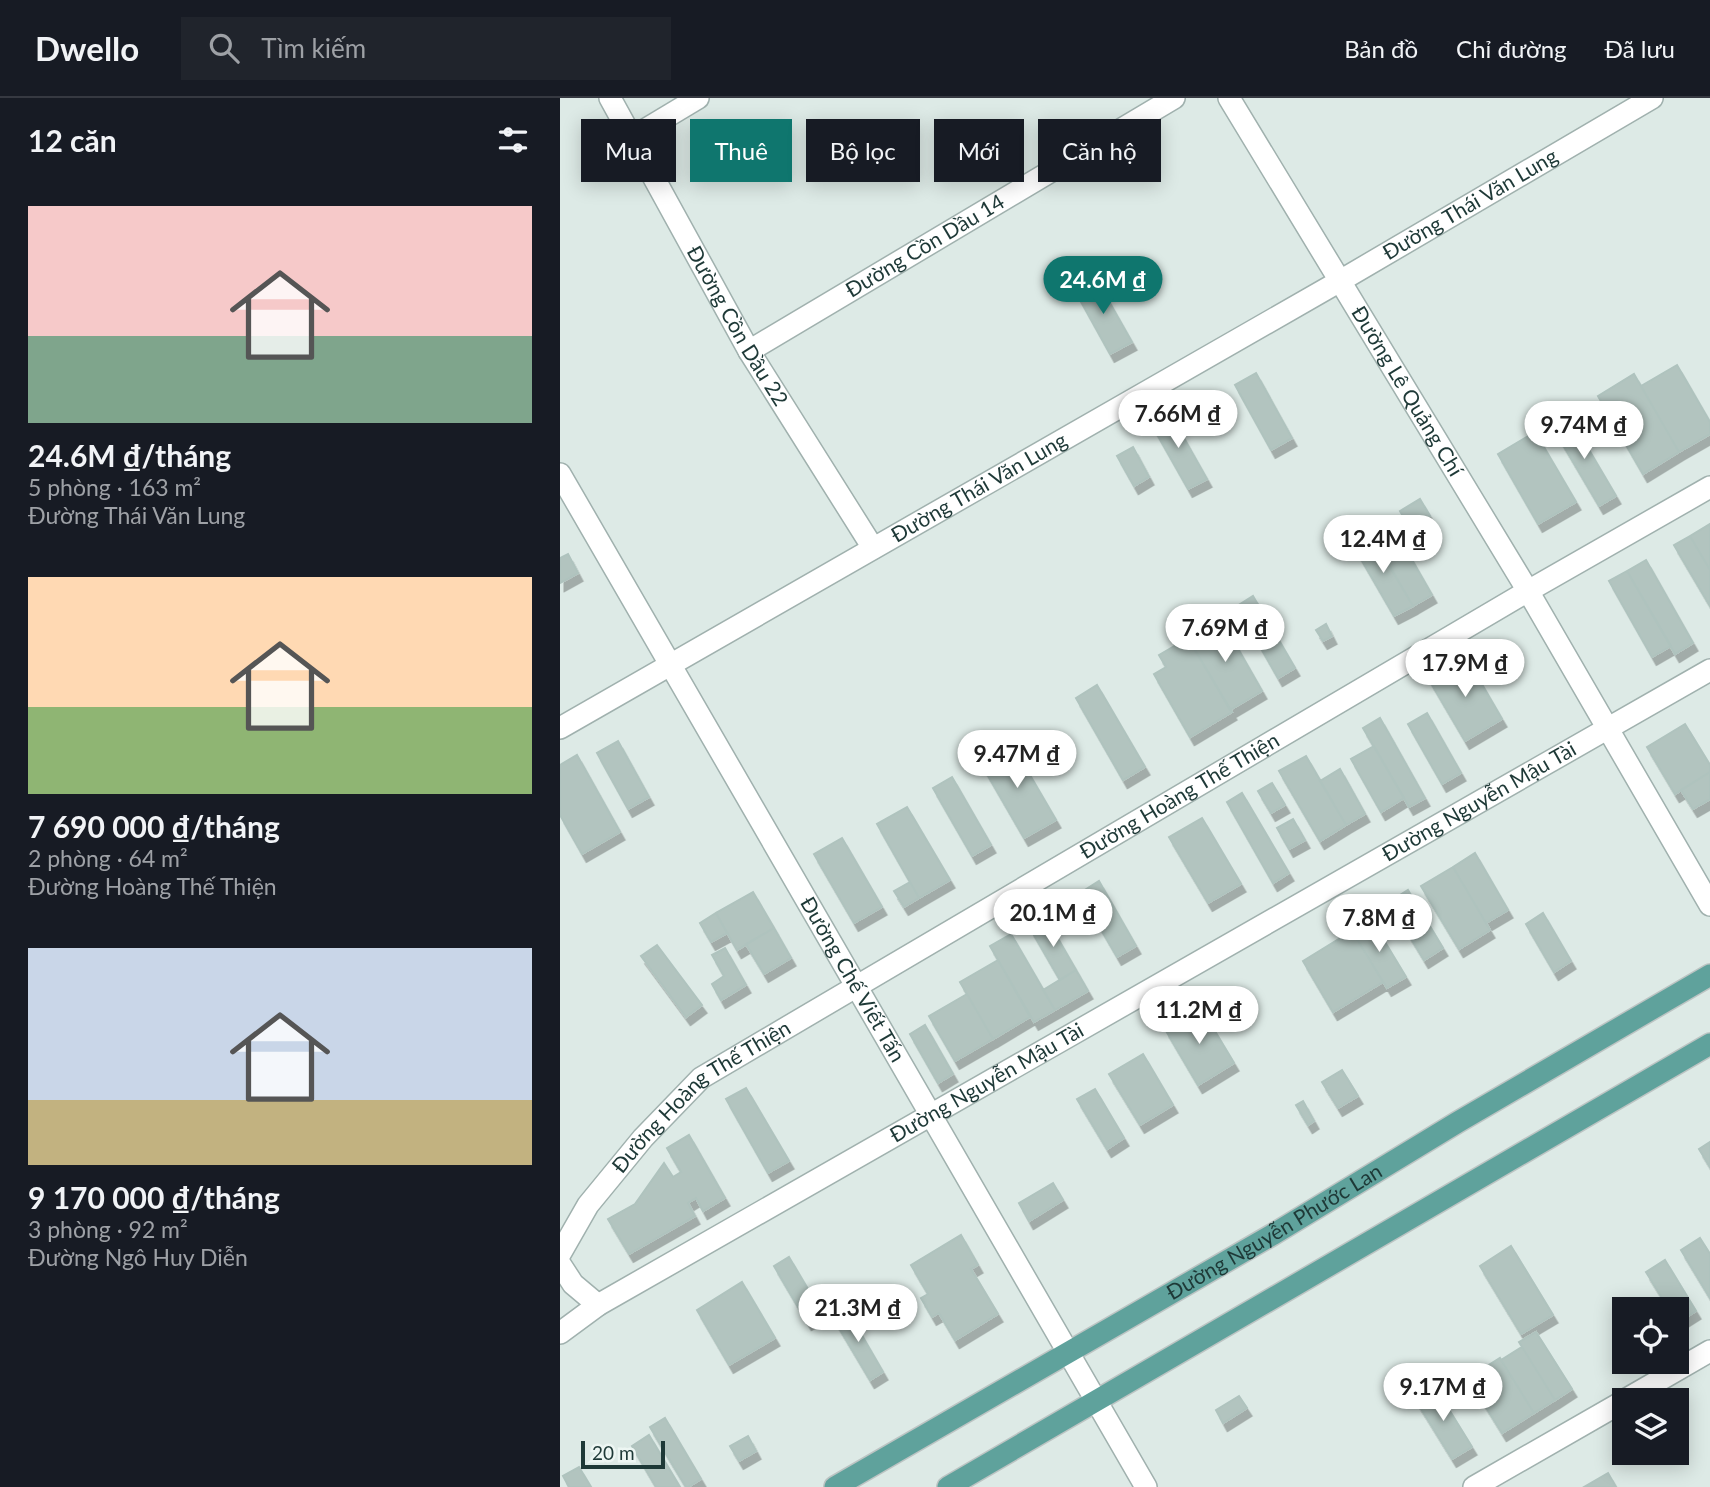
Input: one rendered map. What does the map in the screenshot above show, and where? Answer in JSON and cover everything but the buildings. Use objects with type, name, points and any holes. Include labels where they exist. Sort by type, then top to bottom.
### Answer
[{"type":"main road","name":"Đường Nguyễn Phước Lan","points":[[835,1487],[1272,1236],[1470,1115],[1710,975]]},
{"type":"main road","points":[[947,1487],[1710,1044]]},
{"type":"street","name":"Đường Cồn Dầu 22","points":[[610,98],[622,119]]},
{"type":"street","points":[[663,119],[698,98]]},
{"type":"street","name":"Đường Cồn Dầu 14","points":[[749,351],[1174,98]]},
{"type":"street","name":"Đường Lê Quảng Chí","points":[[1229,98],[1528,591],[1710,905]]},
{"type":"street","name":"Đường Thái Văn Lung","points":[[560,728],[1340,281],[1652,98]]},
{"type":"street","name":"Đường Cồn Dầu 22","points":[[657,182],[749,351],[873,548]]},
{"type":"street","name":"Đường Chế Viết Tấn","points":[[560,474],[1146,1487]]},
{"type":"street","name":"Đường Hoàng Thế Thiện","points":[[560,1254],[588,1205],[643,1138],[701,1078],[1528,591],[1710,487]]},
{"type":"street","name":"Đường Nguyễn Mậu Tài","points":[[560,1333],[598,1306],[1710,670]]},
{"type":"street","points":[[560,1265],[573,1284],[598,1306]]},
{"type":"street","points":[[1646,1388],[1710,1351]]},
{"type":"street","points":[[1474,1487],[1612,1407]]}]
